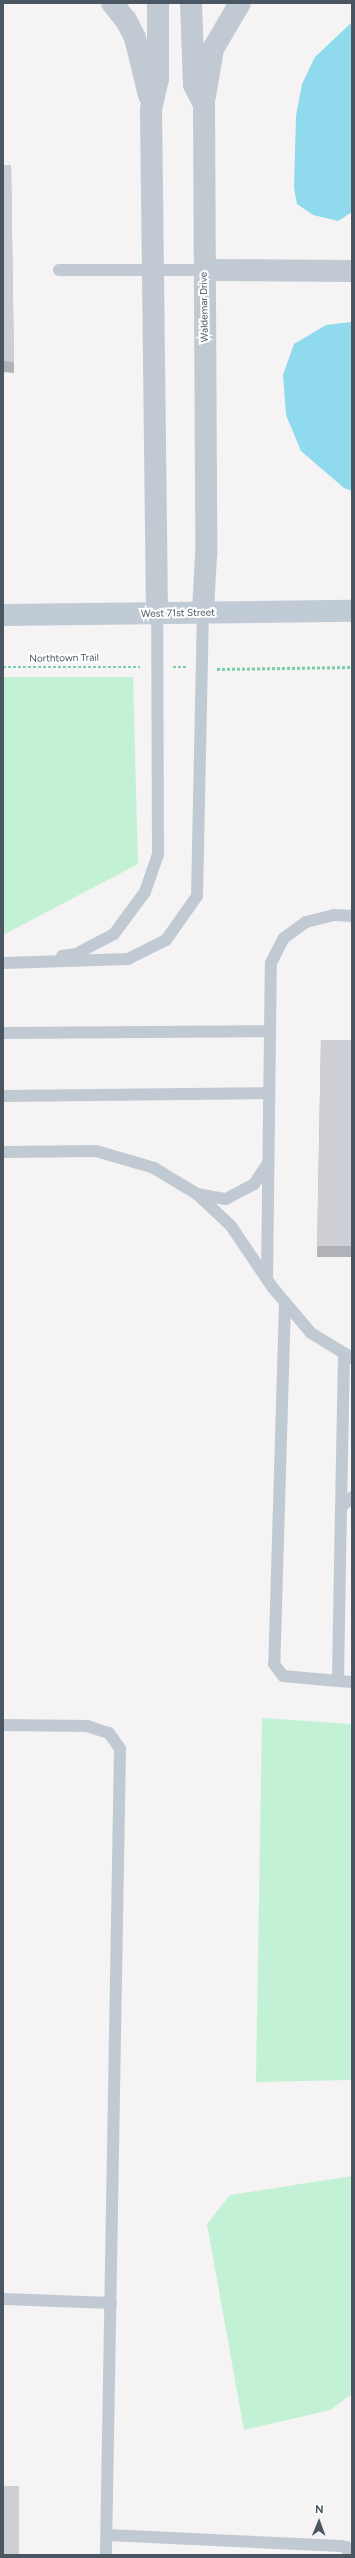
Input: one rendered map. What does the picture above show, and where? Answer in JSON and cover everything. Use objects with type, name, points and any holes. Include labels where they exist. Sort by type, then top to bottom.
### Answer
[{"type":"main road","name":"West 71st Street","points":[[3,615],[352,611]]},
{"type":"street","points":[[112,3],[126,20],[135,38],[151,109],[157,613]]},
{"type":"street","points":[[151,109],[158,79],[158,3]]},
{"type":"street","name":"Waldemar Drive","points":[[191,3],[194,85],[204,105],[203,270],[206,555],[203,613]]},
{"type":"street","points":[[204,105],[207,73],[213,49],[240,3]]},
{"type":"street","points":[[203,270],[352,271]]},
{"type":"lane","points":[[59,270],[203,270]]},
{"type":"lane","points":[[8,963],[76,954],[114,934],[145,892],[158,855],[157,613]]},
{"type":"lane","points":[[8,963],[128,959],[166,940],[197,896],[203,613]]},
{"type":"lane","points":[[267,1279],[271,963],[284,938],[306,922],[334,916],[352,916]]},
{"type":"lane","points":[[3,1033],[270,1031]]},
{"type":"lane","points":[[3,1096],[269,1093]]},
{"type":"lane","points":[[3,1152],[96,1151],[154,1168],[197,1194],[231,1226],[267,1279],[311,1334],[348,1356],[342,1507],[338,1681]]},
{"type":"lane","points":[[197,1194],[226,1199],[254,1184],[268,1163]]},
{"type":"lane","points":[[285,1303],[274,1664],[283,1676],[352,1682]]},
{"type":"lane","points":[[342,1507],[352,1497]]},
{"type":"lane","points":[[3,1725],[87,1726],[109,1733],[120,1749],[106,2555]]},
{"type":"lane","points":[[3,2299],[111,2303]]},
{"type":"lane","points":[[106,2535],[341,2546],[346,2547],[350,2555]]},
{"type":"path","name":"Northtown Trail","points":[[3,667],[158,667],[231,669],[352,666]]},
{"type":"green space","points":[[3,677],[133,677],[138,864],[3,935]]},
{"type":"green space","points":[[262,1718],[352,1724],[352,2080],[256,2082]]},
{"type":"green space","points":[[352,2176],[352,2394],[330,2410],[244,2430],[207,2224],[230,2195]]},
{"type":"water","points":[[352,22],[352,212],[338,221],[313,215],[297,204],[294,188],[296,116],[302,84],[315,57]]},
{"type":"water","points":[[352,322],[352,491],[344,488],[301,451],[286,415],[283,375],[294,344],[326,325]]},
{"type":"building","points":[[3,165],[11,165],[14,362],[3,361]]},
{"type":"building","points":[[321,1040],[352,1040],[352,1246],[317,1246]]},
{"type":"building","points":[[3,2486],[19,2486],[19,2555],[3,2555]]}]
